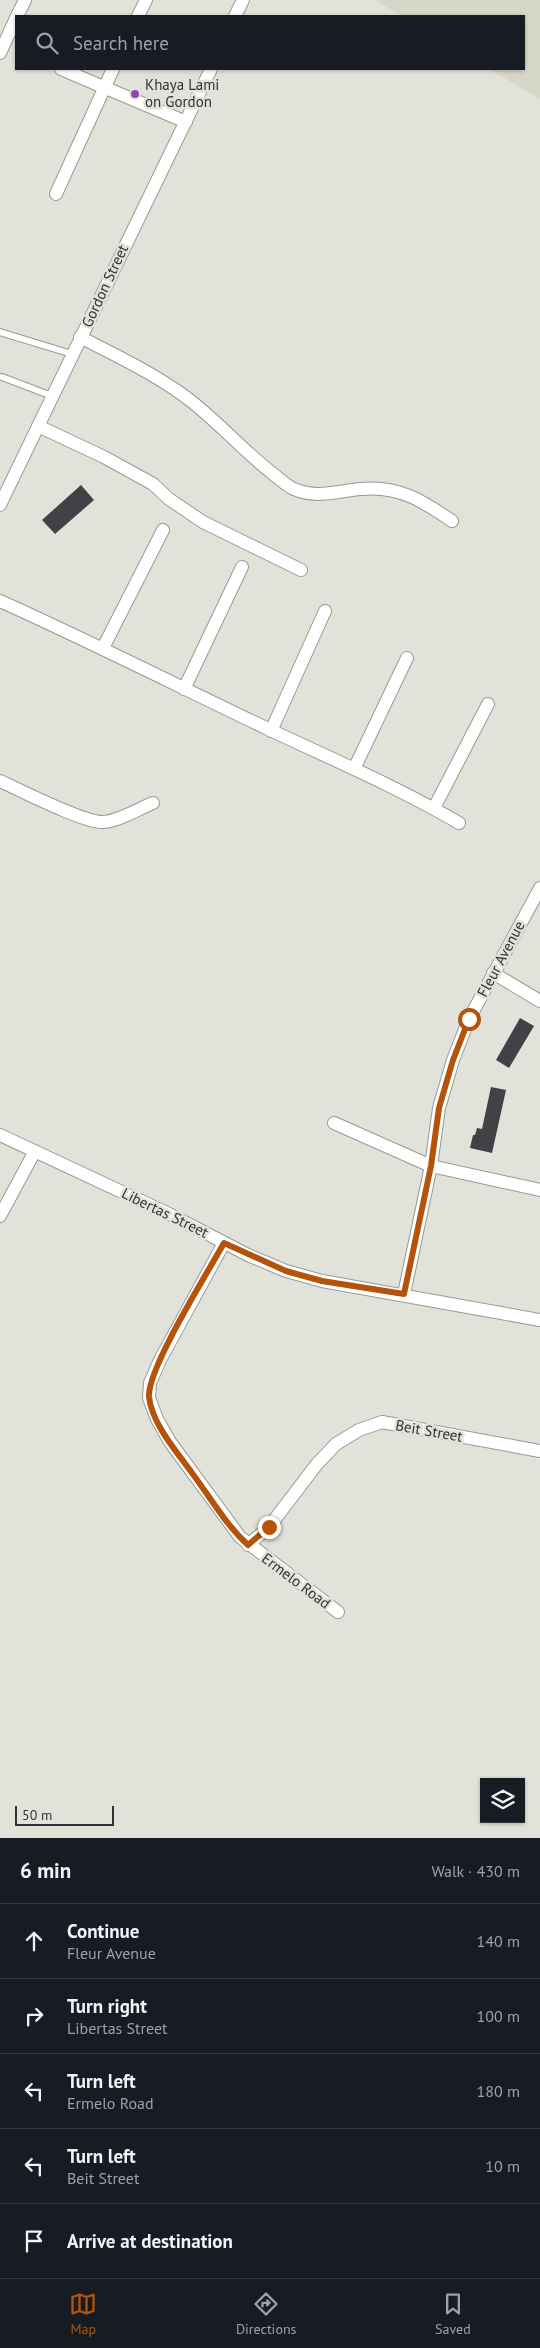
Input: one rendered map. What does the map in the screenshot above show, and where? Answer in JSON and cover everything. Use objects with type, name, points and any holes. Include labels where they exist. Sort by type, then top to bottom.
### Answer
[{"type":"street","points":[[18,15],[25,0]]},
{"type":"street","points":[[138,15],[146,0]]},
{"type":"street","points":[[236,15],[243,0]]},
{"type":"street","points":[[5,47],[15,22]]},
{"type":"street","points":[[63,70],[186,122]]},
{"type":"street","points":[[56,194],[113,70]]},
{"type":"street","name":"Gordon Street","points":[[0,504],[211,70]]},
{"type":"street","points":[[80,337],[138,367],[183,395],[246,452],[293,489],[318,495],[362,489],[394,491],[420,499],[452,521]]},
{"type":"street","points":[[38,426],[104,457],[153,484],[169,499],[203,522],[301,570]]},
{"type":"street","points":[[103,648],[163,530]]},
{"type":"street","points":[[184,689],[242,567]]},
{"type":"street","points":[[0,601],[103,648],[271,731],[354,768],[434,808],[459,823]]},
{"type":"street","points":[[271,731],[325,611]]},
{"type":"street","points":[[354,768],[407,658]]},
{"type":"street","points":[[434,808],[488,704]]},
{"type":"street","points":[[0,781],[52,804],[101,822],[118,818],[153,803]]},
{"type":"street","name":"Fleur Avenue","points":[[404,1294],[431,1166],[439,1108],[453,1060],[469,1019],[492,973],[540,888]]},
{"type":"street","points":[[492,973],[540,1001]]},
{"type":"street","points":[[334,1123],[431,1166],[540,1190]]},
{"type":"street","name":"Libertas Street","points":[[0,1135],[286,1271],[322,1281],[404,1294],[540,1320]]},
{"type":"street","points":[[0,1216],[35,1151]]},
{"type":"street","name":"Ermelo Road","points":[[224,1243],[160,1360],[150,1383],[149,1398],[157,1420],[170,1442],[232,1528],[248,1545],[338,1612]]},
{"type":"street","name":"Beit Street","points":[[248,1545],[269,1527],[317,1464],[336,1444],[358,1430],[382,1422],[540,1451]]},
{"type":"lane","points":[[0,332],[72,354]]},
{"type":"lane","points":[[2,377],[52,396]]},
{"type":"shaded area","points":[[375,0],[540,0],[540,99],[491,70],[525,70],[525,15],[400,15]]},
{"type":"building","points":[[81,485],[94,500],[55,534],[42,520]]},
{"type":"building","points":[[520,1018],[534,1026],[509,1068],[496,1060]]},
{"type":"building","points":[[491,1087],[506,1090],[492,1153],[470,1148],[477,1128],[482,1129]]},
{"type":"place","name":"Khaya Lami on Gordon","points":[[135,94]]},
{"type":"route","points":[[269,1527],[248,1545],[232,1528],[170,1442],[157,1420],[149,1398],[150,1383],[160,1360],[224,1243],[286,1271],[322,1281],[404,1294],[431,1166],[439,1108],[453,1060],[469,1019]]}]
